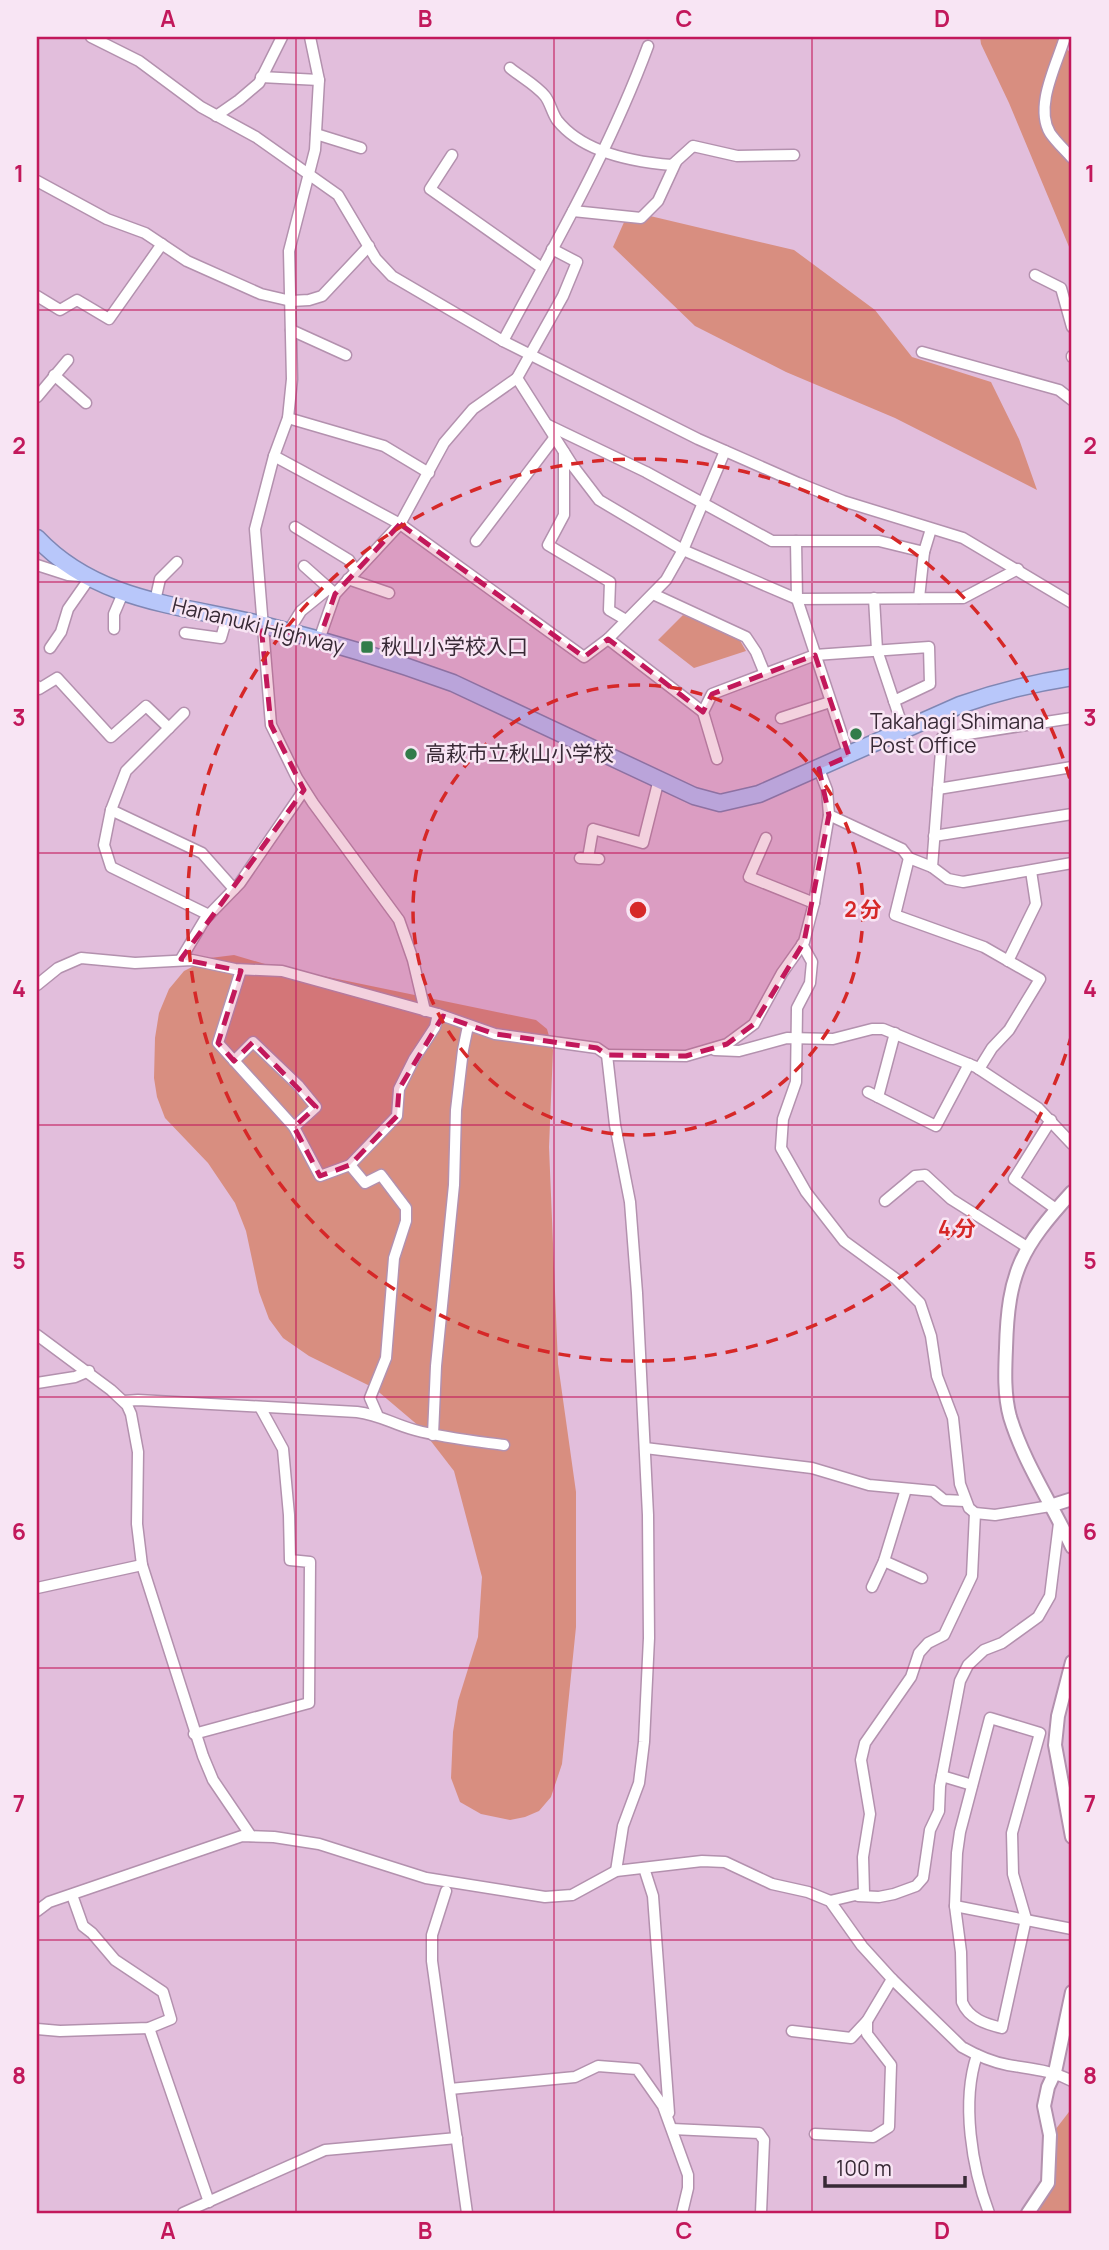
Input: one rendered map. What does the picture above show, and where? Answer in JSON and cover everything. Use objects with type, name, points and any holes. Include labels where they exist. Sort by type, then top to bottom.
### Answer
[{"type":"highway","name":"Hananuki Highway","points":[[37,538],[59,560],[86,578],[123,593],[319,640],[453,683],[707,801],[720,803],[759,794],[985,696],[1072,677]]},
{"type":"street","points":[[91,37],[139,61],[201,107],[256,137],[338,195],[376,259],[392,276],[503,341],[725,451],[843,501],[963,538],[1072,603]]},
{"type":"street","points":[[216,116],[259,83],[282,37]]},
{"type":"street","points":[[310,37],[319,80],[316,134],[310,176],[289,251],[292,379],[288,418],[274,456],[255,529],[271,725],[304,790],[399,920],[413,960],[425,1011]]},
{"type":"street","points":[[1065,37],[1045,96],[1045,118],[1050,132],[1072,158]]},
{"type":"street","points":[[503,341],[603,152],[630,96],[648,46]]},
{"type":"street","points":[[510,68],[545,96],[557,120],[575,136],[603,152],[643,163],[672,165],[693,146],[737,156],[794,155]]},
{"type":"street","points":[[261,77],[319,80]]},
{"type":"street","points":[[316,134],[361,148]]},
{"type":"street","points":[[452,155],[430,189],[542,268]]},
{"type":"street","points":[[573,211],[641,218],[658,201],[677,160]]},
{"type":"street","points":[[37,180],[95,213],[145,233],[187,261],[261,295],[292,301],[322,296],[369,246]]},
{"type":"street","points":[[37,296],[60,310],[77,300],[109,319],[162,244]]},
{"type":"street","points":[[288,632],[301,611],[348,579],[400,524],[444,443],[473,409],[517,378],[563,296],[577,262],[552,250]]},
{"type":"street","points":[[1035,275],[1062,288],[1072,327]]},
{"type":"street","points":[[292,330],[346,355]]},
{"type":"street","points":[[922,352],[1059,390],[1072,400]]},
{"type":"street","points":[[37,397],[68,360]]},
{"type":"street","points":[[54,375],[86,403]]},
{"type":"street","points":[[517,378],[599,500],[683,550],[797,599],[963,598],[1018,569]]},
{"type":"street","points":[[288,418],[384,446],[429,473]]},
{"type":"street","points":[[548,425],[646,472],[772,541],[879,541],[925,552]]},
{"type":"street","points":[[476,541],[555,437]]},
{"type":"street","points":[[564,451],[564,515],[548,545],[610,582],[609,610],[626,620]]},
{"type":"street","points":[[274,456],[400,524],[584,657],[608,639],[666,580],[683,550],[725,451]]},
{"type":"street","points":[[296,527],[349,561],[355,570]]},
{"type":"street","points":[[919,598],[930,529]]},
{"type":"street","points":[[796,541],[797,599],[849,755]]},
{"type":"street","points":[[155,601],[160,579],[177,562]]},
{"type":"street","points":[[37,565],[86,578],[68,609],[61,632],[50,648]]},
{"type":"street","points":[[304,566],[332,591]]},
{"type":"street","points":[[348,579],[389,593]]},
{"type":"street","points":[[319,640],[332,591]]},
{"type":"street","points":[[114,629],[114,614],[123,593]]},
{"type":"street","points":[[653,594],[746,637],[765,674]]},
{"type":"street","points":[[874,598],[877,650],[904,731]]},
{"type":"street","points":[[185,633],[221,638],[228,617]]},
{"type":"street","points":[[608,639],[703,712],[718,759]]},
{"type":"street","points":[[703,712],[712,694],[815,656],[929,647],[930,684],[894,701]]},
{"type":"street","points":[[37,686],[38,689],[57,678],[111,737],[146,706],[169,728]]},
{"type":"street","points":[[781,718],[830,702]]},
{"type":"street","points":[[184,713],[126,771],[111,810],[104,845],[111,867],[209,915]]},
{"type":"street","points":[[932,867],[942,738],[1072,718]]},
{"type":"street","points":[[938,789],[1072,766]]},
{"type":"street","points":[[37,985],[58,968],[81,958],[135,963],[181,959],[241,970],[282,971],[310,977],[505,1036],[597,1048],[607,1055],[686,1056],[737,1038],[754,1024],[782,973],[802,944],[814,903],[829,815],[827,790],[819,769]]},
{"type":"street","points":[[589,858],[593,830],[643,843],[659,779]]},
{"type":"street","points":[[181,959],[209,915],[234,889],[304,790]]},
{"type":"street","points":[[111,810],[202,853],[234,889]]},
{"type":"street","points":[[934,836],[1072,814]]},
{"type":"street","points":[[829,815],[902,849],[909,859],[932,867],[948,879],[960,882],[1072,863]]},
{"type":"street","points":[[766,838],[749,877],[814,903]]},
{"type":"street","points":[[909,859],[895,915],[984,947],[1040,979],[1009,1030],[992,1048],[979,1069]]},
{"type":"street","points":[[1008,961],[1036,904],[1031,871]]},
{"type":"street","points":[[802,944],[812,962],[810,983],[797,1008],[796,1082],[783,1119],[781,1148],[806,1192],[844,1241],[896,1279],[920,1303],[930,1336],[937,1376],[953,1418],[960,1484],[965,1501],[975,1513],[972,1576],[944,1635],[928,1643],[919,1653],[911,1677],[865,1742],[861,1760],[870,1814],[863,1857],[864,1893],[858,1896]]},
{"type":"street","points":[[241,970],[218,1043],[294,1127],[320,1176],[350,1165],[397,1116],[399,1089],[435,1027],[438,1014]]},
{"type":"street","points":[[433,1435],[436,1366],[454,1185],[456,1110],[468,1026]]},
{"type":"street","points":[[711,1049],[739,1051],[796,1038],[833,1039],[877,1028],[979,1069],[1023,1097],[1051,1120],[1072,1144]]},
{"type":"street","points":[[878,1097],[895,1033]]},
{"type":"street","points":[[234,1061],[253,1042],[298,1085],[316,1107],[294,1127]]},
{"type":"street","points":[[607,1055],[615,1125],[630,1202],[645,1448],[649,1638],[644,1742],[639,1783],[623,1826],[616,1871]]},
{"type":"street","points":[[868,1092],[936,1126],[969,1064]]},
{"type":"street","points":[[1051,1120],[1014,1179],[1056,1209]]},
{"type":"street","points":[[350,1165],[365,1183],[381,1175],[406,1208],[406,1221],[394,1258],[386,1358],[370,1398],[377,1414]]},
{"type":"street","points":[[885,1201],[915,1176],[925,1175],[951,1199],[1027,1247]]},
{"type":"street","points":[[1072,1192],[1027,1247],[1018,1266],[1009,1298],[1006,1388],[1010,1416],[1019,1442],[1072,1547]]},
{"type":"street","points":[[37,1335],[89,1371],[124,1401],[131,1414],[136,1438],[136,1524],[142,1565],[194,1734],[213,1780],[251,1836]]},
{"type":"street","points":[[37,1383],[75,1377],[89,1371]]},
{"type":"street","points":[[124,1401],[377,1414],[404,1427],[433,1435],[504,1445]]},
{"type":"street","points":[[194,1734],[309,1703],[310,1562],[290,1560],[289,1504],[283,1449],[260,1406]]},
{"type":"street","points":[[645,1448],[812,1468],[869,1485],[933,1491],[944,1500],[965,1501]]},
{"type":"street","points":[[872,1587],[884,1561],[906,1489]]},
{"type":"street","points":[[975,1513],[1005,1514],[1072,1499]]},
{"type":"street","points":[[830,1901],[894,1894],[916,1886],[923,1878],[929,1830],[939,1811],[942,1776],[960,1681],[968,1665],[985,1650],[1002,1643],[1038,1617],[1050,1596],[1059,1522]]},
{"type":"street","points":[[884,1561],[922,1577]]},
{"type":"street","points":[[37,1588],[142,1565]]},
{"type":"street","points":[[1072,1662],[1069,1685],[1058,1716],[1055,1745],[1072,1837]]},
{"type":"street","points":[[989,1718],[1040,1734],[1012,1833],[1013,1874],[1026,1919],[1002,2028],[980,2021],[965,2009],[962,2003],[961,1951],[956,1906],[960,1832],[989,1718]]},
{"type":"street","points":[[942,1776],[972,1785]]},
{"type":"street","points":[[37,1911],[49,1902],[236,1837],[319,1843],[426,1878],[545,1897],[572,1895],[616,1871],[719,1860],[772,1884],[808,1892],[830,1901],[862,1946],[892,1979],[962,2046],[977,2055],[1005,2065],[1055,2072],[1072,2081]]},
{"type":"street","points":[[644,1868],[653,1896],[670,2125]]},
{"type":"street","points":[[446,1891],[432,1935],[432,1961],[467,2213]]},
{"type":"street","points":[[37,2029],[60,2031],[149,2028],[171,2019],[163,1992],[115,1960],[83,1926],[72,1895]]},
{"type":"street","points":[[956,1906],[1072,1929]]},
{"type":"street","points":[[792,2031],[851,2038],[867,2021],[892,1979]]},
{"type":"street","points":[[1028,2213],[1048,2183],[1049,2135],[1044,2106],[1055,2072],[1072,1992]]},
{"type":"street","points":[[815,2134],[873,2137],[889,2127],[891,2065],[867,2034],[867,2021]]},
{"type":"street","points":[[149,2028],[209,2203]]},
{"type":"street","points":[[977,2055],[970,2086],[975,2170],[989,2213]]},
{"type":"street","points":[[450,2089],[575,2077],[598,2066],[637,2069],[657,2096],[688,2175],[682,2213]]},
{"type":"street","points":[[670,2125],[759,2133],[764,2140],[761,2213]]},
{"type":"street","points":[[183,2213],[325,2150],[457,2138]]},
{"type":"highlighted area","points":[[400,524],[584,657],[608,639],[703,712],[712,694],[815,655],[849,756],[819,769],[829,815],[804,942],[754,1024],[727,1044],[686,1056],[607,1055],[597,1048],[495,1034],[443,1016],[399,1089],[397,1116],[350,1165],[320,1176],[294,1127],[316,1107],[253,1042],[234,1061],[218,1043],[241,971],[181,959],[304,790],[271,725],[261,625],[319,640],[335,594]]},
{"type":"shaded area","points":[[980,37],[1057,37],[1072,55],[1072,254],[1009,103],[981,44]]},
{"type":"shaded area","points":[[629,211],[794,250],[875,310],[912,357],[991,382],[1019,439],[1037,490],[895,418],[786,372],[695,326],[613,247]]},
{"type":"shaded area","points":[[683,615],[738,637],[746,651],[694,668],[658,640]]},
{"type":"shaded area","points":[[234,955],[265,964],[536,1020],[547,1029],[553,1050],[549,1147],[558,1364],[576,1492],[576,1627],[562,1764],[551,1797],[539,1811],[525,1817],[510,1820],[481,1814],[460,1802],[451,1778],[453,1732],[458,1701],[478,1637],[482,1577],[454,1471],[420,1427],[374,1388],[309,1356],[283,1338],[269,1319],[259,1292],[246,1231],[235,1203],[208,1163],[165,1118],[157,1097],[154,1078],[155,1038],[159,1013],[169,989],[184,971],[210,958]]},
{"type":"shaded area","points":[[1072,2108],[1072,2213],[1039,2213],[1052,2134]]},
{"type":"place","name":"秋山小学校入口","points":[[367,647]]},
{"type":"place","name":"Takahagi Shimana Post Office","points":[[856,734]]},
{"type":"place","name":"高萩市立秋山小学校","points":[[411,754]]}]
